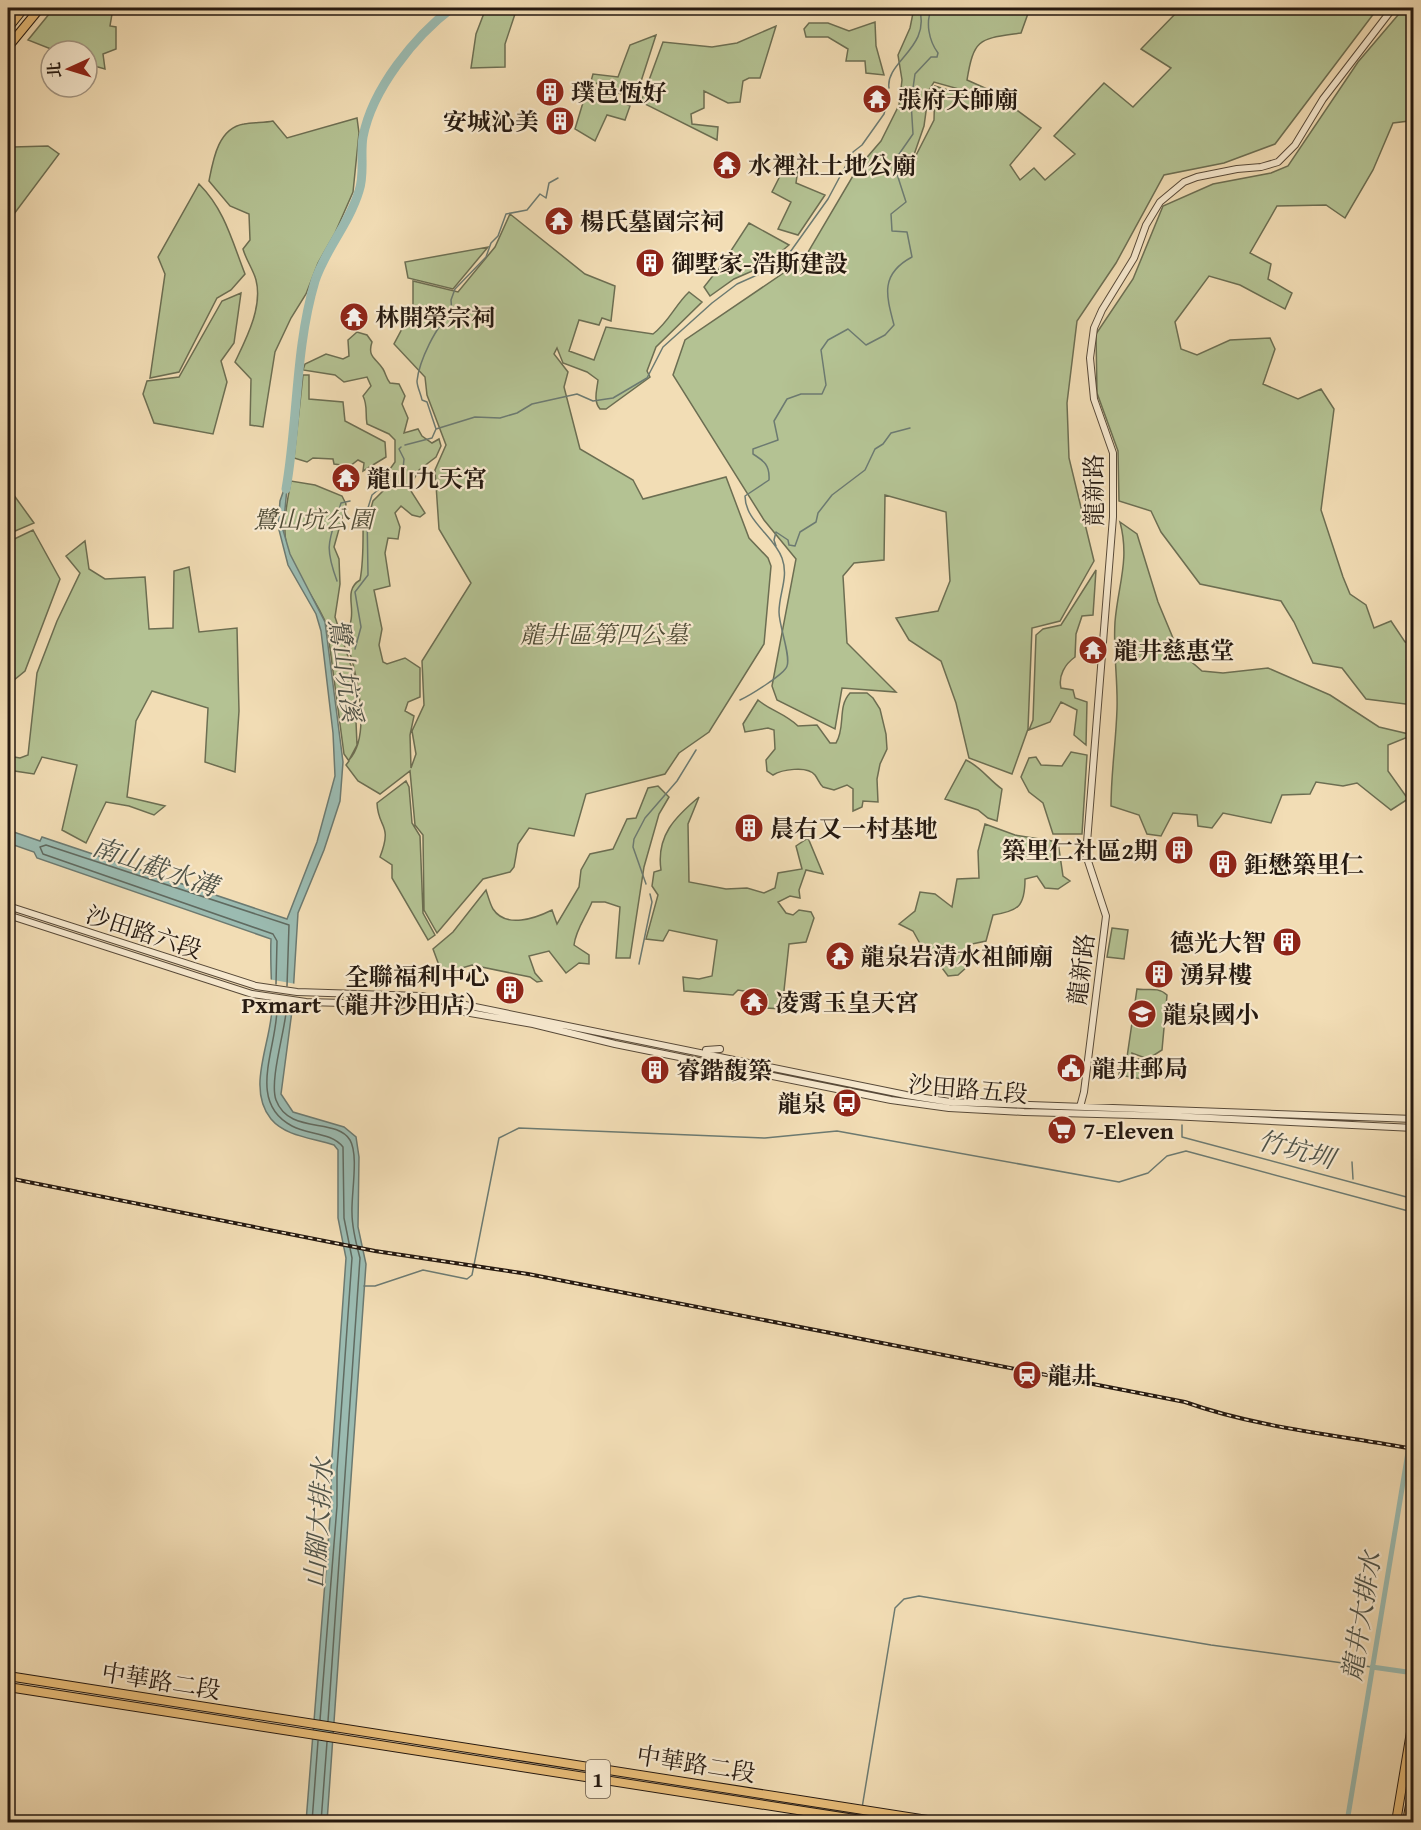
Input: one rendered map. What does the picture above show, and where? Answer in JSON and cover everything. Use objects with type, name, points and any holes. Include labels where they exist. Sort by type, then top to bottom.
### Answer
[{"type":"main road","points":[[8,28],[24,8]]},
{"type":"main road","points":[[8,47],[40,8]]},
{"type":"main road","name":"中華路二段","points":[[8,1676],[940,1822]]},
{"type":"main road","name":"中華路二段","points":[[8,1687],[874,1822]]},
{"type":"main road","points":[[1396,1822],[1413,1714]]},
{"type":"main road","points":[[647,1787],[649,1776]]},
{"type":"main road","points":[[1406,1822],[1413,1783]]},
{"type":"street","name":"龍新路","points":[[1077,1113],[1080,1106],[1106,916],[1086,855],[1113,517],[1113,453],[1094,399],[1090,358],[1094,328],[1102,310],[1134,258],[1146,225],[1160,202],[1184,182],[1197,177],[1272,165],[1282,158],[1295,145],[1323,99],[1393,8]]},
{"type":"street","name":"沙田路六段","points":[[8,906],[200,969],[270,988],[297,992],[421,996]]},
{"type":"street","name":"沙田路六段","points":[[8,915],[218,984],[269,997],[296,1001],[421,1005]]},
{"type":"street","name":"沙田路五段","points":[[421,996],[568,1023],[665,1046],[946,1104],[1080,1106],[1413,1119]]},
{"type":"street","name":"沙田路五段","points":[[421,1005],[533,1024],[578,1036],[680,1056],[678,1063],[681,1060],[710,1062],[820,1087],[946,1104],[1077,1113],[1413,1128]]},
{"type":"street","points":[[533,1024],[563,1028],[568,1023]]},
{"type":"street","name":"沙田路五段","points":[[578,1036],[580,1031],[615,1035]]},
{"type":"street","points":[[665,1046],[720,1049],[712,1054],[683,1051],[680,1056]]},
{"type":"street","points":[[820,1087],[822,1077]]},
{"type":"street","points":[[1394,1118],[1394,1127]]},
{"type":"green space","points":[[54,8],[113,8],[110,26],[116,27],[116,49],[103,54],[105,69],[99,67],[99,39],[39,39],[39,44],[28,40]]},
{"type":"green space","points":[[486,8],[517,8],[505,44],[505,67],[471,68],[476,34]]},
{"type":"green space","points":[[914,8],[1030,8],[1021,33],[988,39],[976,48],[973,55],[967,80],[994,92],[980,95],[934,82],[929,90],[924,126],[909,169],[934,120],[935,86],[977,99],[999,97],[1041,128],[1010,165],[1020,180],[1034,168],[1045,180],[1075,154],[1054,136],[1104,83],[1133,107],[1171,68],[1141,49],[1178,11],[1229,13],[1230,8],[1378,8],[1275,144],[1224,163],[1164,175],[1116,263],[1077,321],[1067,403],[1069,458],[1094,561],[1060,621],[1032,628],[1028,729],[1012,774],[969,758],[956,703],[941,661],[909,640],[896,618],[938,611],[950,581],[946,512],[885,495],[884,560],[854,563],[843,576],[847,643],[896,692],[842,688],[835,729],[777,700],[772,686],[796,559],[764,520],[673,375],[685,340],[804,259],[857,169],[881,141],[899,105],[902,80],[898,55],[910,28]]},
{"type":"green space","points":[[1404,8],[1413,8],[1413,112],[1409,121],[1393,123],[1373,170],[1345,218],[1326,205],[1277,206],[1250,253],[1271,264],[1268,279],[1292,293],[1285,309],[1240,285],[1209,276],[1175,322],[1181,349],[1197,355],[1230,340],[1270,338],[1275,349],[1263,384],[1298,399],[1321,389],[1334,409],[1321,510],[1350,594],[1366,605],[1374,628],[1391,621],[1405,642],[1413,646],[1413,705],[1366,699],[1342,668],[1313,663],[1294,622],[1281,601],[1200,584],[1161,532],[1151,511],[1119,501],[1118,451],[1097,393],[1096,334],[1133,279],[1163,206],[1213,184],[1271,173],[1288,166],[1358,62]]},
{"type":"green space","points":[[875,22],[876,46],[884,75],[866,73],[865,61],[846,61],[848,49],[828,37],[806,37],[804,29],[809,23],[828,23],[849,31]]},
{"type":"green space","points":[[776,26],[760,78],[749,78],[743,81],[740,102],[728,103],[704,91],[704,108],[691,114],[692,124],[718,127],[717,140],[641,102],[663,42],[712,47],[737,43]]},
{"type":"green space","points":[[656,35],[635,100],[591,81],[593,74],[618,77],[630,45]]},
{"type":"green space","points":[[588,86],[630,106],[625,120],[607,115],[595,141],[575,129]]},
{"type":"green space","points":[[357,118],[359,133],[353,192],[335,233],[318,263],[306,294],[291,318],[275,352],[263,427],[250,425],[251,379],[235,362],[252,323],[258,290],[243,249],[250,240],[249,214],[230,206],[209,181],[218,146],[228,132],[244,124],[273,121],[287,138]]},
{"type":"green space","points":[[48,146],[59,154],[8,222],[8,154],[13,147]]},
{"type":"green space","points":[[787,162],[798,169],[796,183],[825,195],[798,235],[778,229],[791,202],[772,192]]},
{"type":"green space","points":[[199,184],[222,215],[245,274],[231,290],[217,298],[179,372],[150,378],[165,274],[158,257]]},
{"type":"green space","name":"龍井區第四公墓","points":[[510,214],[585,274],[615,286],[611,321],[602,318],[599,325],[579,320],[569,351],[594,360],[606,327],[653,334],[689,292],[702,302],[656,347],[647,371],[650,377],[606,409],[600,409],[597,402],[598,380],[587,372],[563,363],[557,348],[554,354],[568,372],[564,387],[580,449],[633,480],[643,499],[726,477],[749,538],[768,558],[771,566],[764,644],[709,732],[679,753],[665,774],[586,794],[574,836],[529,828],[518,844],[514,867],[510,872],[483,879],[437,933],[424,910],[423,835],[415,825],[410,771],[380,794],[358,781],[346,765],[349,761],[344,754],[327,626],[291,560],[286,541],[286,511],[291,481],[315,485],[342,496],[346,504],[334,547],[339,559],[340,584],[335,617],[354,675],[357,744],[361,715],[359,696],[356,676],[341,628],[350,624],[352,589],[360,580],[363,557],[363,517],[371,508],[373,501],[391,483],[390,469],[395,462],[395,440],[389,434],[367,424],[363,396],[371,386],[367,377],[344,382],[335,375],[303,370],[305,364],[326,354],[343,359],[349,356],[348,340],[357,332],[367,335],[372,342],[373,357],[383,369],[390,383],[399,384],[405,396],[402,404],[408,418],[404,433],[418,429],[422,436],[432,443],[439,439],[441,446],[436,457],[419,470],[409,488],[425,513],[420,517],[412,515],[401,506],[395,513],[400,527],[398,539],[388,538],[385,553],[390,586],[374,590],[382,629],[379,645],[383,662],[387,664],[405,658],[420,668],[420,697],[408,702],[405,711],[414,716],[410,735],[411,768],[416,754],[412,731],[424,705],[422,661],[471,583],[439,529],[435,470],[446,445],[427,395],[425,377],[394,344],[413,308],[413,281],[458,292],[495,247]]},
{"type":"green space","points":[[749,223],[789,245],[764,266],[734,279],[710,296],[704,287]]},
{"type":"green space","points":[[488,247],[453,289],[408,278],[405,262]]},
{"type":"green space","points":[[241,293],[234,343],[221,361],[227,382],[213,434],[154,423],[143,394],[147,381],[179,377],[222,301]]},
{"type":"green space","points":[[303,375],[309,375],[309,399],[343,402],[345,421],[385,442],[386,457],[363,471],[364,463],[358,460],[350,466],[334,464],[333,459],[313,458],[307,462],[294,458]]},
{"type":"green space","points":[[8,487],[34,523],[8,534]]},
{"type":"green space","points":[[1120,522],[1137,534],[1158,602],[1178,650],[1202,671],[1223,673],[1268,668],[1330,695],[1379,727],[1413,735],[1388,745],[1388,771],[1408,799],[1391,810],[1357,783],[1343,786],[1316,782],[1310,794],[1282,795],[1271,823],[1223,813],[1212,828],[1198,826],[1197,815],[1173,813],[1161,836],[1147,834],[1139,815],[1111,806],[1117,709],[1115,622],[1124,561]]},
{"type":"green space","points":[[33,530],[60,579],[25,671],[8,685],[8,542]]},
{"type":"green space","points":[[85,541],[89,569],[105,579],[145,577],[149,629],[173,628],[174,571],[189,567],[199,632],[237,628],[239,711],[235,772],[205,762],[208,708],[152,691],[136,721],[127,797],[165,806],[154,815],[129,806],[106,802],[86,843],[62,830],[77,765],[42,757],[34,774],[8,770],[8,756],[20,758],[28,755],[37,673],[57,621],[80,573],[66,556]]},
{"type":"green space","points":[[1096,570],[1093,615],[1082,616],[1076,634],[1075,657],[1068,663],[1061,675],[1061,688],[1073,690],[1075,698],[1087,702],[1086,745],[1074,735],[1077,710],[1061,702],[1050,722],[1029,730],[1033,720],[1036,635],[1043,629],[1061,625]]},
{"type":"green space","points":[[850,693],[867,693],[873,698],[880,709],[887,749],[880,764],[877,779],[878,802],[863,801],[862,807],[853,811],[853,789],[847,785],[834,790],[823,787],[815,775],[806,770],[788,770],[773,775],[767,771],[766,760],[775,749],[774,730],[768,728],[745,732],[743,724],[758,700],[798,726],[817,725],[830,743],[836,743],[841,730],[842,711]]},
{"type":"green space","points":[[1071,752],[1087,755],[1082,834],[1053,834],[1043,803],[1029,792],[1021,777],[1029,758],[1036,757],[1041,765],[1062,766]]},
{"type":"green space","points":[[966,760],[1002,789],[997,821],[988,818],[978,810],[945,799]]},
{"type":"green space","points":[[406,781],[409,787],[412,823],[420,836],[423,913],[435,935],[428,940],[392,878],[392,865],[380,857],[385,832],[377,803]]},
{"type":"green space","points":[[658,786],[669,797],[659,814],[644,867],[630,958],[616,958],[620,907],[605,902],[592,902],[579,928],[574,945],[589,955],[589,964],[579,963],[566,973],[549,951],[529,956],[535,973],[542,981],[537,982],[530,977],[472,965],[455,970],[440,968],[433,949],[453,932],[486,890],[493,909],[505,919],[521,920],[552,910],[557,924],[579,887],[581,870],[590,854],[613,849],[627,819],[636,818],[648,788]]},
{"type":"green space","points":[[699,797],[688,824],[689,882],[726,889],[747,888],[764,893],[775,888],[778,873],[802,869],[796,846],[808,838],[823,874],[806,870],[799,890],[800,898],[790,896],[778,902],[786,913],[793,915],[799,910],[811,912],[814,918],[806,942],[789,944],[782,1009],[766,1008],[767,995],[738,990],[733,995],[684,991],[683,977],[699,979],[712,976],[717,940],[669,930],[663,941],[646,939],[658,895],[652,886],[654,872],[661,870],[661,847],[664,837],[682,812]]},
{"type":"green space","points":[[985,824],[1015,835],[1058,842],[1063,876],[1070,881],[1058,889],[1045,888],[1037,876],[1025,879],[1024,896],[1018,906],[1009,912],[993,915],[986,941],[967,945],[968,966],[958,975],[948,976],[942,968],[938,954],[923,949],[913,931],[899,924],[915,911],[920,892],[935,894],[952,907],[957,879],[979,878],[978,851]]},
{"type":"green space","points":[[1112,928],[1128,930],[1124,959],[1107,957]]},
{"type":"green space","points":[[1137,989],[1156,990],[1167,995],[1162,1050],[1148,1059],[1132,1053],[1132,1058],[1145,1060],[1142,1079],[1119,1075],[1122,1057],[1127,1057]]},
{"type":"water","points":[[288,478],[283,530],[290,554],[325,622],[343,762],[340,801],[324,850],[298,913],[292,1011],[281,1094],[293,1112],[344,1127],[356,1137],[359,1157],[358,1227],[366,1264],[327,1822],[306,1822],[331,1506],[331,1470],[346,1258],[338,1218],[338,1150],[334,1145],[292,1133],[277,1125],[264,1107],[260,1094],[260,1079],[272,1008],[271,939],[37,858],[34,852],[8,843],[8,830],[40,841],[42,837],[287,919],[317,842],[335,776],[333,733],[321,631],[316,614],[288,565],[278,526],[280,501]]},
{"type":"pier","points":[[268,979],[296,984],[294,1010],[270,1007]]},
{"type":"waterway","name":"鷺山坑溪","points":[[286,489],[300,358],[309,306],[319,270],[349,215],[359,191],[362,178],[363,137],[368,119],[385,82],[397,65],[424,33],[452,8]]},
{"type":"waterway","points":[[889,88],[894,70],[914,44],[919,33],[921,22],[919,8]]},
{"type":"waterway","points":[[740,700],[785,670],[788,661],[779,612],[784,565],[778,550],[755,521],[746,505],[745,496],[769,480],[767,467],[753,454],[753,449],[778,440],[774,421],[787,399],[801,394],[822,394],[826,385],[821,350],[828,340],[848,329],[866,345],[885,335],[894,325],[888,295],[890,278],[902,264],[912,257],[907,232],[892,231],[891,214],[906,202],[896,171],[897,157],[913,134],[911,102],[915,74],[931,57],[937,57],[938,53],[929,31],[932,8]]},
{"type":"waterway","points":[[436,429],[475,417],[500,418],[517,413],[532,404],[577,394],[593,401],[613,398],[647,378],[663,347],[712,303],[737,284],[764,272],[788,255],[828,199],[853,152],[862,145],[884,114],[889,94]]},
{"type":"waterway","points":[[405,445],[432,438],[436,429],[427,402],[422,400],[417,381],[418,373],[434,335],[452,314],[451,300],[455,289],[486,257],[491,243],[498,236],[506,214],[527,210],[540,194],[546,198],[549,183],[558,178]]},
{"type":"waterway","points":[[776,546],[774,540],[776,532],[788,540],[789,545],[795,546],[800,532],[816,522],[818,513],[832,495],[865,470],[875,449],[883,444],[891,433],[910,428]]},
{"type":"waterway","points":[[355,649],[361,627],[355,592],[368,575],[367,511],[372,495],[403,469],[404,459],[399,449],[401,447]]},
{"type":"waterway","points":[[337,581],[330,558],[331,534],[341,503],[350,501]]},
{"type":"waterway","points":[[646,884],[633,847],[634,839],[645,818],[677,781],[696,750]]},
{"type":"waterway","points":[[639,964],[652,902],[650,894]]},
{"type":"waterway","name":"竹坑圳","points":[[1182,1125],[1182,1137],[1414,1199]]},
{"type":"waterway","points":[[364,1286],[375,1286],[423,1270],[467,1279],[472,1275],[499,1138],[519,1128],[765,1138],[837,1131],[1119,1182],[1148,1173],[1167,1156],[1186,1151],[1412,1212]]},
{"type":"waterway","points":[[1352,1162],[1353,1179]]},
{"type":"waterway","name":"龍井大排水","points":[[1347,1822],[1414,1416]]},
{"type":"waterway","points":[[862,1808],[895,1608],[904,1599],[919,1596],[1211,1645],[1372,1667]]},
{"type":"waterway","points":[[1372,1667],[1414,1673]]},
{"type":"railway","points":[[8,1178],[375,1251],[528,1274],[1185,1402],[1269,1425],[1414,1449]]},
{"type":"place","name":"璞邑恆好","points":[[550,92]]},
{"type":"place","name":"張府天師廟","points":[[877,99]]},
{"type":"place","name":"安城沁美","points":[[560,121]]},
{"type":"place","name":"水裡社土地公廟","points":[[727,165]]},
{"type":"place","name":"楊氏墓園宗祠","points":[[559,221]]},
{"type":"place","name":"御墅家-浩斯建設","points":[[650,263]]},
{"type":"place","name":"林開榮宗祠","points":[[354,317]]},
{"type":"place","name":"龍山九天宮","points":[[346,478]]},
{"type":"place","name":"龍井慈惠堂","points":[[1093,650]]},
{"type":"place","name":"晨右又一村基地","points":[[749,828]]},
{"type":"place","name":"築里仁社區2期","points":[[1179,850]]},
{"type":"place","name":"鉅懋築里仁","points":[[1223,864]]},
{"type":"place","name":"德光大智","points":[[1287,942]]},
{"type":"place","name":"龍泉岩清水祖師廟","points":[[840,956]]},
{"type":"place","name":"湧昇樓","points":[[1159,974]]},
{"type":"place","name":"全聯福利中心 Pxmart（龍井沙田店）","points":[[510,990]]},
{"type":"place","name":"凌霄玉皇天宮","points":[[754,1002]]},
{"type":"place","name":"龍泉國小","points":[[1142,1014]]},
{"type":"place","name":"龍井郵局","points":[[1071,1068]]},
{"type":"place","name":"睿鍇馥築","points":[[655,1070]]},
{"type":"place","name":"龍泉","points":[[847,1103]]},
{"type":"place","name":"7-Eleven","points":[[1062,1130]]},
{"type":"place","name":"龍井","points":[[1027,1375]]},
{"type":"park label","name":"鷺山坑公園","points":[[313,519]]},
{"type":"water label","name":"南山截水溝","points":[[155,866]]},
{"type":"water label","name":"山腳大排水","points":[[318,1523]]}]
